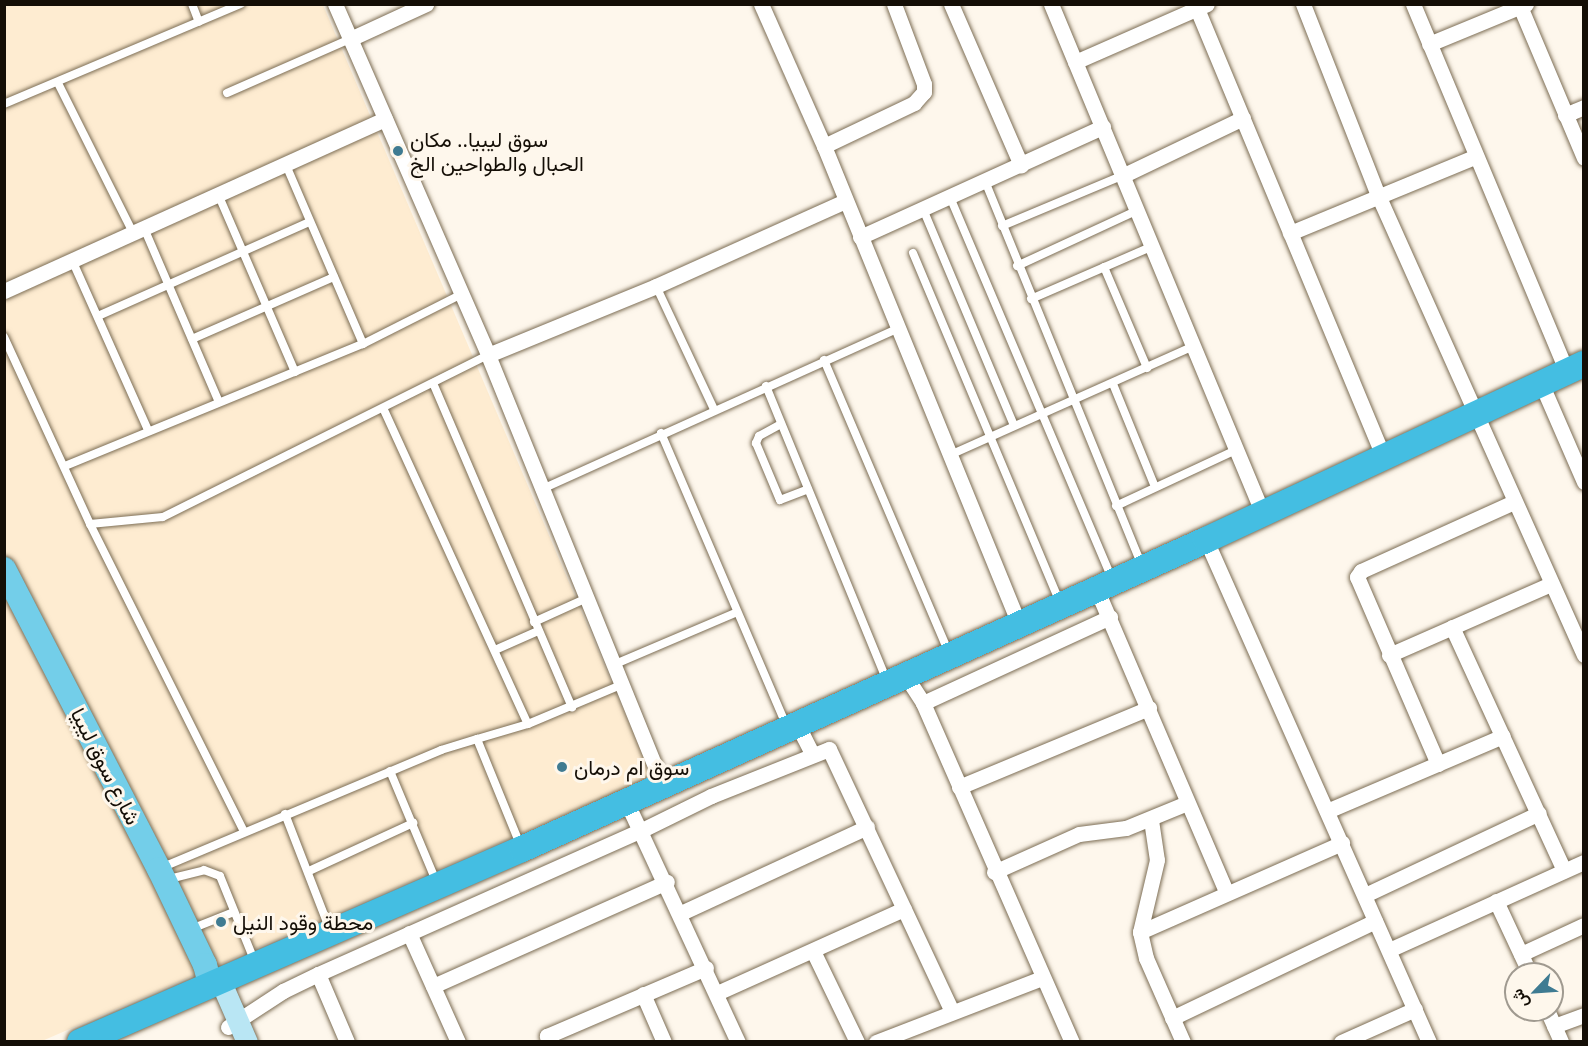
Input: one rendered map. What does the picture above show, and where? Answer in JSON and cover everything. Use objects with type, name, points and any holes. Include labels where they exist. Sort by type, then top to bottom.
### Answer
[{"type":"highway","points":[[80,1041],[212,976],[256,966],[522,849],[791,724],[1206,540],[1575,368]]},
{"type":"main road","name":"شارع سوق ليبيا","points":[[4,568],[212,976]]},
{"type":"main road","points":[[212,976],[237,1033]]},
{"type":"street","points":[[335,4],[488,355],[540,490],[662,784]]},
{"type":"street","points":[[350,39],[398,10],[426,4]]},
{"type":"street","points":[[761,4],[824,146],[1019,624]]},
{"type":"street","points":[[824,146],[914,103],[924,92],[924,84],[894,4]]},
{"type":"street","points":[[951,4],[1020,165]]},
{"type":"street","points":[[1052,4],[1139,209],[1263,513]]},
{"type":"street","points":[[1303,4],[1378,195],[1584,655]]},
{"type":"street","points":[[1413,4],[1474,157],[1575,368]]},
{"type":"street","points":[[1429,44],[1522,5],[1584,158]]},
{"type":"street","points":[[1076,62],[1199,6],[1290,233],[1384,457]]},
{"type":"street","points":[[1565,115],[1584,107]]},
{"type":"street","points":[[1124,175],[1243,118]]},
{"type":"street","points":[[4,291],[385,119]]},
{"type":"street","points":[[860,237],[1103,127]]},
{"type":"street","points":[[1290,233],[1474,157]]},
{"type":"street","points":[[488,355],[656,286],[845,201]]},
{"type":"street","points":[[1542,383],[1584,482]]},
{"type":"street","points":[[1438,764],[1358,586],[1361,572],[1514,502]]},
{"type":"street","points":[[1206,540],[1429,1041]]},
{"type":"street","points":[[1105,584],[1110,617],[1186,803],[1226,892]]},
{"type":"street","points":[[1389,655],[1551,584]]},
{"type":"street","points":[[923,703],[1110,617]]},
{"type":"street","points":[[1452,627],[1539,813],[1563,870]]},
{"type":"street","points":[[896,679],[923,703],[994,872],[1072,1041]]},
{"type":"street","points":[[959,787],[1149,708]]},
{"type":"street","points":[[791,724],[812,754]]},
{"type":"street","points":[[1327,811],[1503,736]]},
{"type":"street","points":[[237,1033],[283,991],[318,974],[642,830],[711,796],[812,754],[831,750],[952,1011]]},
{"type":"street","points":[[626,801],[667,882],[738,1041]]},
{"type":"street","points":[[994,872],[1079,834],[1126,828],[1151,820],[1186,803]]},
{"type":"street","points":[[1365,895],[1539,813]]},
{"type":"street","points":[[1151,820],[1157,853],[1140,932],[1146,958],[1183,1041]]},
{"type":"street","points":[[681,913],[867,827]]},
{"type":"street","points":[[1140,932],[1226,892],[1342,843]]},
{"type":"street","points":[[1389,950],[1584,862]]},
{"type":"street","points":[[433,986],[667,882]]},
{"type":"street","points":[[1496,901],[1525,962]]},
{"type":"street","points":[[717,993],[904,909]]},
{"type":"street","points":[[1172,1018],[1375,921]]},
{"type":"street","points":[[1521,954],[1584,926]]},
{"type":"street","points":[[409,933],[458,1041]]},
{"type":"street","points":[[813,951],[857,1041]]},
{"type":"street","points":[[544,1040],[643,994],[706,968]]},
{"type":"street","points":[[318,974],[347,1041]]},
{"type":"street","points":[[876,1041],[1042,978]]},
{"type":"street","points":[[643,994],[664,1041]]},
{"type":"street","points":[[1341,1041],[1415,1009]]},
{"type":"street","points":[[1554,1026],[1584,1015]]},
{"type":"street","points":[[1552,1022],[1561,1041]]},
{"type":"lane","points":[[192,4],[199,22]]},
{"type":"lane","points":[[4,104],[241,4]]},
{"type":"lane","points":[[226,93],[350,39]]},
{"type":"lane","points":[[58,83],[169,285],[219,402]]},
{"type":"lane","points":[[286,165],[363,344]]},
{"type":"lane","points":[[1002,226],[1124,175]]},
{"type":"lane","points":[[985,181],[1017,266],[1142,567]]},
{"type":"lane","points":[[218,194],[295,372]]},
{"type":"lane","points":[[950,197],[1040,414],[1105,584]]},
{"type":"lane","points":[[923,209],[1014,426]]},
{"type":"lane","points":[[1017,266],[1139,209]]},
{"type":"lane","points":[[98,316],[309,222]]},
{"type":"lane","points":[[1031,299],[1154,246]]},
{"type":"lane","points":[[913,254],[1061,605]]},
{"type":"lane","points":[[72,260],[148,430]]},
{"type":"lane","points":[[1104,267],[1147,368]]},
{"type":"lane","points":[[192,339],[334,277]]},
{"type":"lane","points":[[656,286],[714,409]]},
{"type":"lane","points":[[65,466],[148,430],[363,344],[460,295]]},
{"type":"lane","points":[[540,490],[714,409],[897,329]]},
{"type":"lane","points":[[4,338],[90,524],[244,831]]},
{"type":"lane","points":[[949,456],[1194,346]]},
{"type":"lane","points":[[90,524],[163,517],[384,410],[488,355]]},
{"type":"lane","points":[[824,360],[950,655]]},
{"type":"lane","points":[[434,383],[534,622],[572,706]]},
{"type":"lane","points":[[1113,384],[1155,488]]},
{"type":"lane","points":[[766,386],[808,489],[896,679]]},
{"type":"lane","points":[[384,410],[528,724]]},
{"type":"lane","points":[[781,424],[759,436],[756,443],[780,500],[808,489]]},
{"type":"lane","points":[[661,433],[735,613],[791,724]]},
{"type":"lane","points":[[1116,506],[1236,450]]},
{"type":"lane","points":[[534,622],[585,599]]},
{"type":"lane","points":[[613,665],[735,613]]},
{"type":"lane","points":[[495,650],[538,631]]},
{"type":"lane","points":[[162,875],[244,831],[285,814],[390,771],[477,739],[528,724],[621,685]]},
{"type":"lane","points":[[477,739],[522,849]]},
{"type":"lane","points":[[390,771],[438,885]]},
{"type":"lane","points":[[285,814],[332,933]]},
{"type":"lane","points":[[309,871],[413,823]]},
{"type":"lane","points":[[162,875],[204,870],[220,876],[256,966]]},
{"type":"lane","points":[[189,930],[234,912]]},
{"type":"shaded area","points":[[5,5],[323,5],[652,777],[42,1041],[5,1042]]},
{"type":"place","name":"سوق ليبيا.. مكان الحبال والطواحين الخ","points":[[398,151]]},
{"type":"place","name":"سوق ام درمان","points":[[562,767]]},
{"type":"place","name":"محطة وقود النيل","points":[[221,922]]}]
